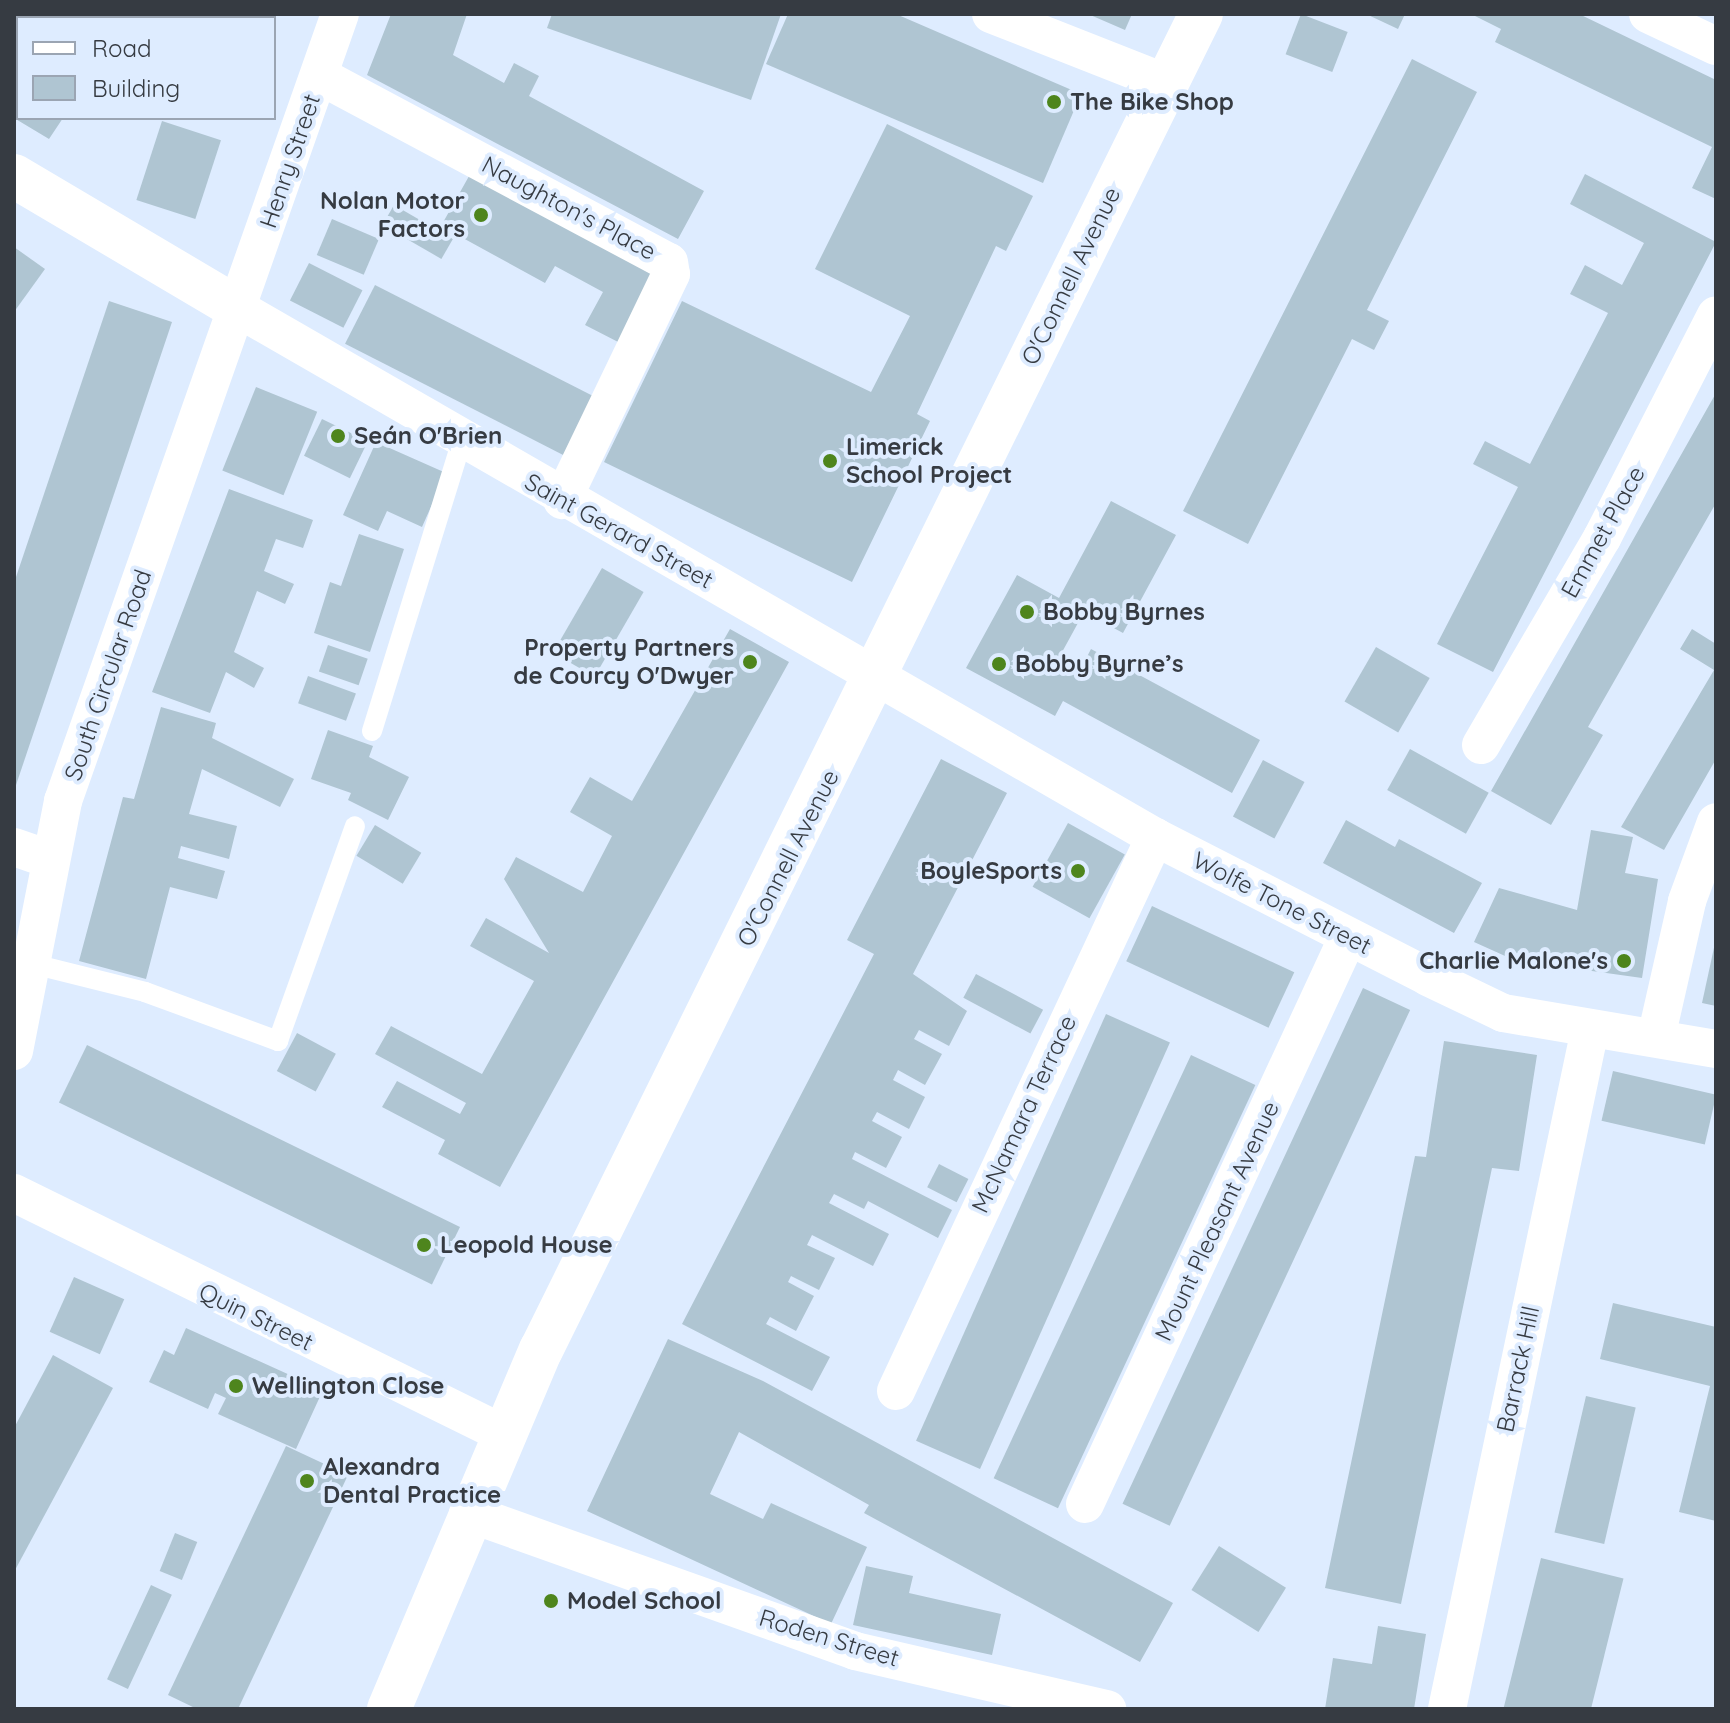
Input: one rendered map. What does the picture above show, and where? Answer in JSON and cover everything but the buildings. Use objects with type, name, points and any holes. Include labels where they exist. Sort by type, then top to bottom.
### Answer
[{"type":"main road","name":"O'Connell Avenue","points":[[389,1709],[502,1433],[881,673],[1164,82],[1201,14]]},
{"type":"main road","points":[[14,176],[237,308]]},
{"type":"street","name":"Henry Street","points":[[237,308],[340,14]]},
{"type":"street","points":[[991,14],[1164,82]]},
{"type":"street","points":[[1649,14],[1716,46]]},
{"type":"street","name":"Naughton's Place","points":[[320,76],[669,262],[671,274],[562,500]]},
{"type":"street","name":"Saint Gerard Street","points":[[237,308],[461,443],[881,673]]},
{"type":"street","name":"South Circular Road","points":[[14,1051],[29,963],[31,853],[237,308]]},
{"type":"street","name":"Emmet Place","points":[[1481,745],[1602,538],[1716,315]]},
{"type":"street","name":"Wolfe Tone Street","points":[[881,673],[1155,837],[1503,1013],[1716,1049]]},
{"type":"street","points":[[1656,1038],[1714,829]]},
{"type":"street","name":"McNamara Terrace","points":[[896,1391],[1155,837]]},
{"type":"street","name":"Mount Pleasant Avenue","points":[[1085,1504],[1348,937]]},
{"type":"street","name":"Barrack Hill","points":[[1447,1709],[1590,1029]]},
{"type":"street","name":"Quin Street","points":[[14,1193],[502,1433]]},
{"type":"street","name":"Roden Street","points":[[468,1513],[855,1651],[1107,1709]]},
{"type":"lane","points":[[372,731],[461,443]]},
{"type":"lane","points":[[29,963],[145,992],[278,1041],[355,826]]},
{"type":"place","name":"The Bike Shop","points":[[1054,102]]},
{"type":"place","name":"Nolan Motor Factors","points":[[481,215]]},
{"type":"place","name":"Seán O'Brien","points":[[338,436]]},
{"type":"place","name":"Limerick School Project","points":[[830,461]]},
{"type":"place","name":"Bobby Byrnes","points":[[1027,612]]},
{"type":"place","name":"Property Partners de Courcy O'Dwyer","points":[[750,662]]},
{"type":"place","name":"Bobby Byrne’s","points":[[999,664]]},
{"type":"place","name":"BoyleSports","points":[[1078,871]]},
{"type":"place","name":"Charlie Malone's","points":[[1624,961]]},
{"type":"place","name":"Leopold House","points":[[424,1245]]},
{"type":"place","name":"Wellington Close","points":[[236,1386]]},
{"type":"place","name":"Alexandra Dental Practice","points":[[307,1481]]},
{"type":"place","name":"Model School","points":[[551,1601]]}]
